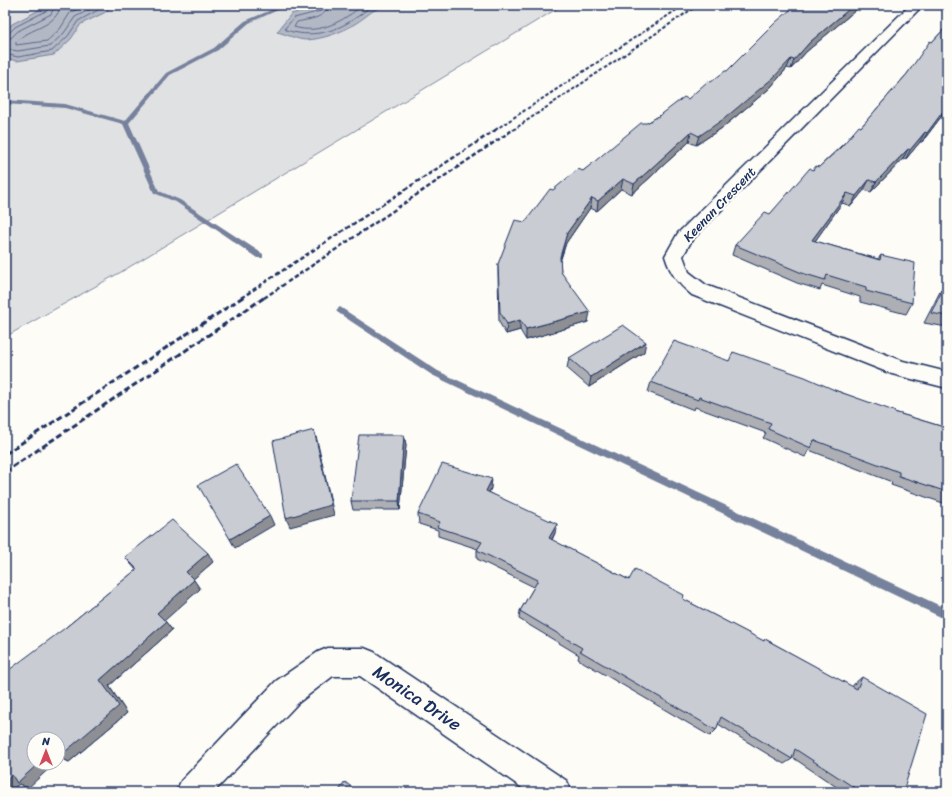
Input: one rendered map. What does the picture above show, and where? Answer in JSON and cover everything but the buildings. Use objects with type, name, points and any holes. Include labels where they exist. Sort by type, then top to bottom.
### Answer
[{"type":"street","name":"Keenan Crescent","points":[[918,5],[684,237],[674,256],[676,265],[684,280],[699,290],[899,368],[947,380]]},
{"type":"street","name":"Monica Drive","points":[[192,792],[287,692],[328,662],[364,662],[556,792]]},
{"type":"shaded area","points":[[5,5],[563,5],[121,272],[5,337]]},
{"type":"water","points":[[49,5],[114,5],[104,13],[81,24],[71,39],[54,55],[17,61],[5,58],[5,32],[12,24]]},
{"type":"water","points":[[327,5],[394,5],[375,10],[342,31],[319,38],[303,40],[277,32],[291,14]]},
{"type":"waterway","points":[[126,123],[168,74],[216,49],[247,22],[287,5]]},
{"type":"waterway","points":[[5,102],[65,106],[126,123]]},
{"type":"waterway","points":[[126,123],[156,192],[178,201],[260,256]]},
{"type":"waterway","points":[[340,310],[435,373],[947,615]]},
{"type":"railway","points":[[495,130],[684,5]]},
{"type":"railway","points":[[513,130],[698,5]]},
{"type":"railway","points":[[241,298],[497,129]]},
{"type":"railway","points":[[264,298],[514,129]]},
{"type":"railway","points":[[5,454],[243,297]]},
{"type":"railway","points":[[5,472],[265,297]]}]
